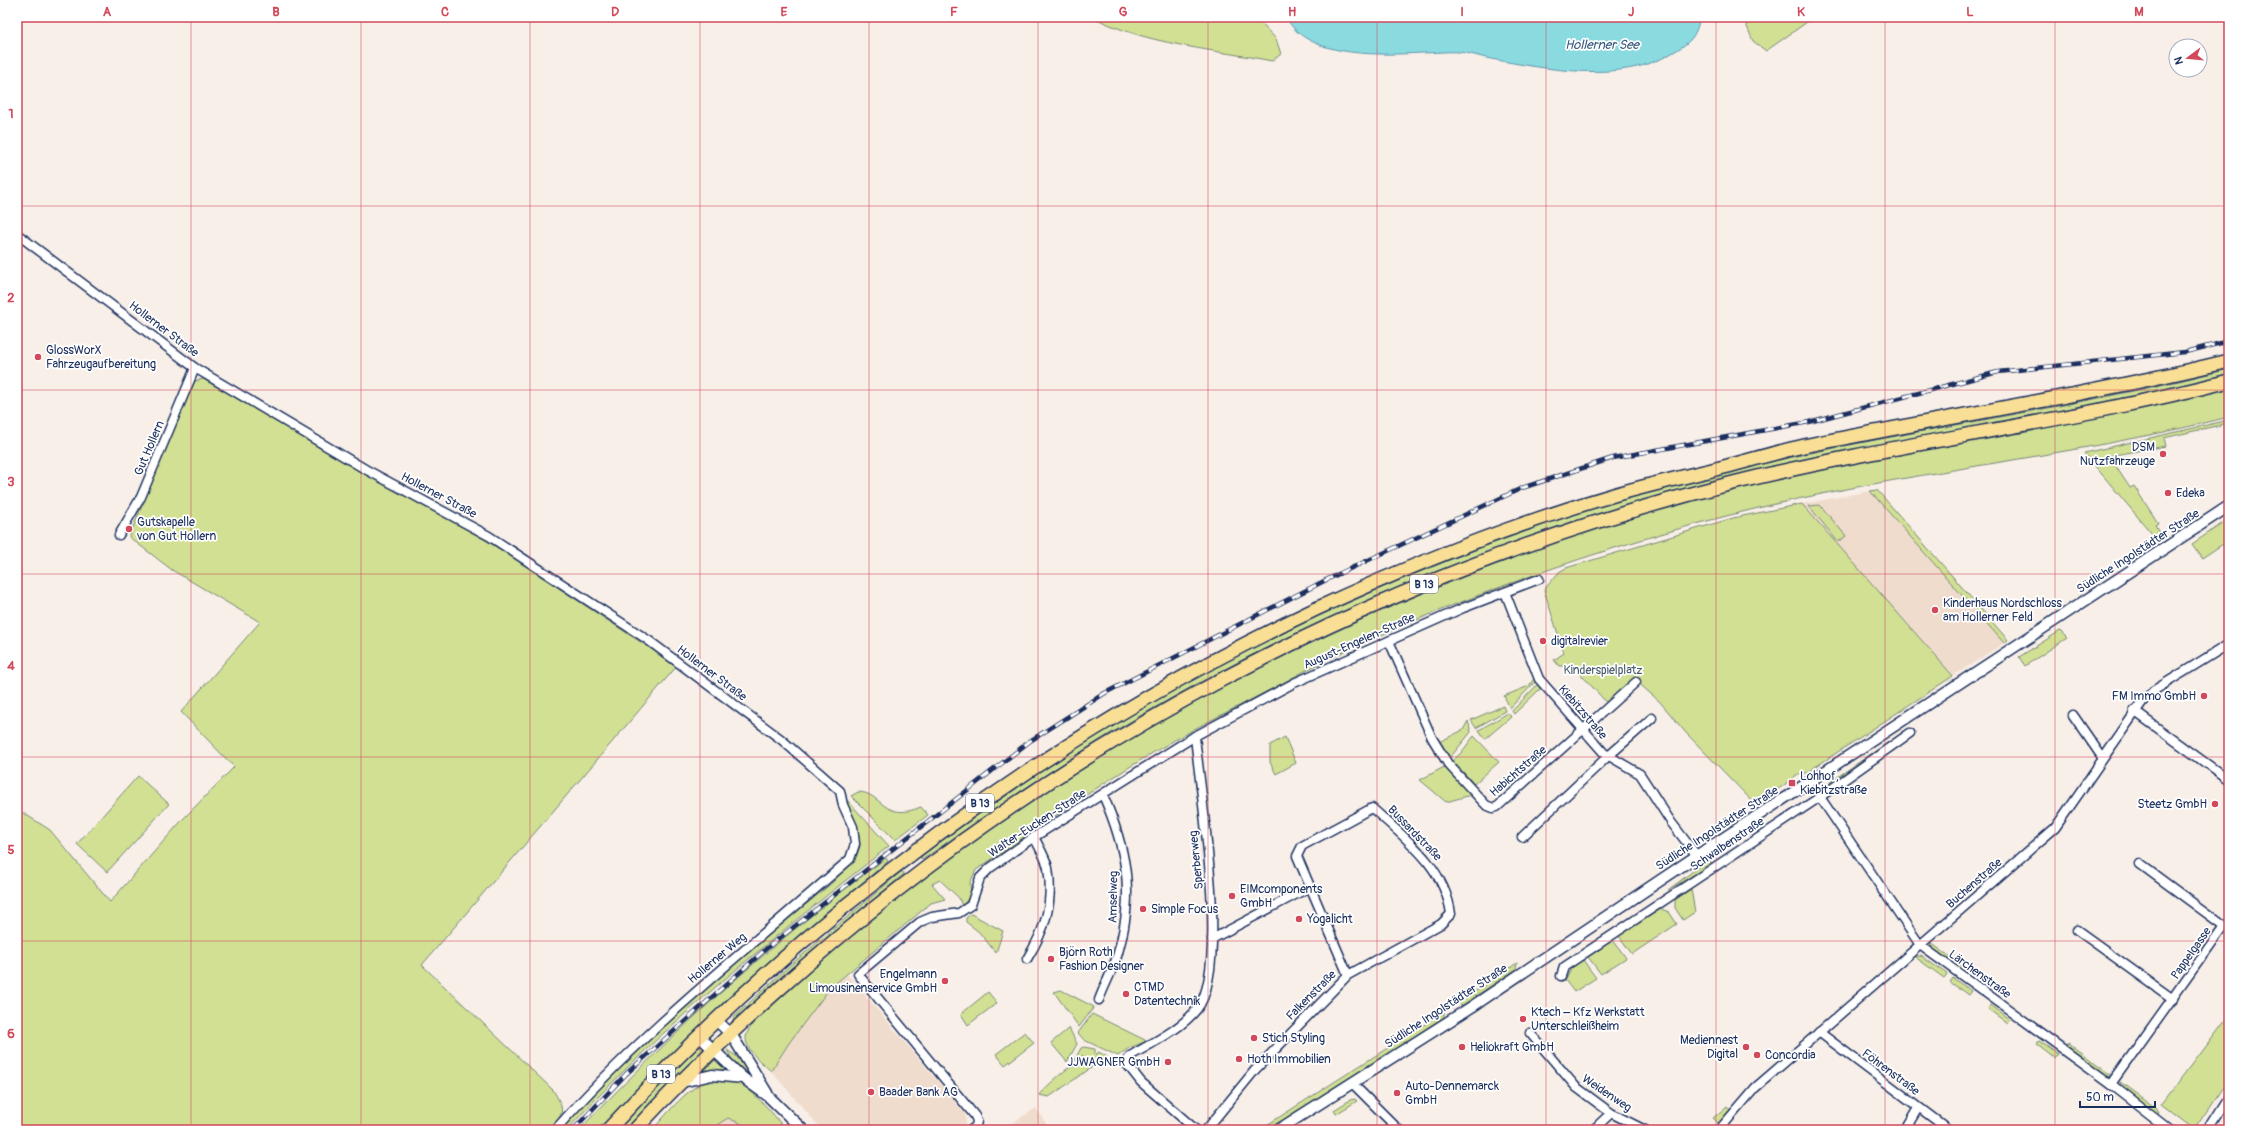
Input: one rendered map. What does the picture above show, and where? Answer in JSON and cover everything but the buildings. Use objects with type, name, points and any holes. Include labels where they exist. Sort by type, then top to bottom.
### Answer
[{"type":"main road","name":"B 13","points":[[608,1130],[766,971],[840,909],[995,792],[1086,732],[1162,688],[1268,632],[1355,591],[1512,528],[1615,495],[1800,447],[2151,380],[2229,361]]},
{"type":"main road","name":"B 13","points":[[635,1130],[715,1049],[814,958],[890,895],[963,839],[1017,802],[1139,724],[1198,691],[1363,610],[1444,576],[1544,539],[1621,514],[1731,483],[1809,465],[2161,398],[2229,381]]},
{"type":"street","name":"Hollerner Straße","points":[[17,234],[195,368],[365,469],[489,536],[629,628],[782,740],[840,792]]},
{"type":"street","name":"Gut Hollern","points":[[119,536],[141,497],[195,368]]},
{"type":"street","name":"Südliche Ingolstädter Straße","points":[[1278,1130],[1473,1006],[1697,856],[2229,506]]},
{"type":"street","name":"August-Engelen-Straße","points":[[1195,736],[1292,684],[1389,641],[1539,579]]},
{"type":"street","name":"Kiebitzstraße","points":[[1505,592],[1540,680],[1604,753],[1640,774],[1671,822],[1697,856]]},
{"type":"street","name":"Habichtstraße","points":[[1389,641],[1432,738],[1448,764],[1488,807],[1497,807],[1636,682]]},
{"type":"street","name":"Buchenstraße","points":[[1719,1130],[1755,1088],[2054,828],[2134,711],[2154,691],[2229,644]]},
{"type":"street","points":[[2134,711],[2229,780]]},
{"type":"street","points":[[2073,715],[2102,757]]},
{"type":"street","name":"Kiebitzstraße","points":[[1522,837],[1652,718]]},
{"type":"street","name":"Schwalbenstraße","points":[[1561,976],[1564,967],[1820,797],[1910,733]]},
{"type":"street","name":"Walter-Eucken-Straße","points":[[971,1130],[976,1126],[978,1121],[975,1116],[858,974],[920,922],[932,917],[959,913],[971,905],[980,878],[990,868],[1034,837],[1195,736]]},
{"type":"street","name":"Sperberweg","points":[[1195,736],[1212,903],[1212,939],[1208,983],[1205,996],[1197,1009],[1167,1034],[1130,1056],[1126,1063],[1141,1082],[1196,1130]]},
{"type":"street","name":"Hollerner Weg","points":[[555,1130],[629,1054],[692,995],[850,859],[855,844],[853,827],[843,805],[840,792]]},
{"type":"street","name":"Amselweg","points":[[1099,1000],[1119,950],[1125,928],[1128,883],[1125,860],[1117,827],[1103,795]]},
{"type":"street","name":"Lärchenstraße","points":[[1820,797],[1920,945],[2111,1084],[2170,1130]]},
{"type":"street","name":"Bussardstraße","points":[[1348,975],[1297,856],[1298,850],[1302,846],[1372,808],[1431,864],[1450,906],[1451,914],[1441,924]]},
{"type":"street","points":[[1027,959],[1040,937],[1045,924],[1048,906],[1047,867],[1034,837]]},
{"type":"street","name":"Pappelgasse","points":[[2111,1084],[2224,926],[2140,864]]},
{"type":"street","points":[[1212,939],[1310,887]]},
{"type":"street","name":"Falkenstraße","points":[[1206,1130],[1255,1070],[1348,975],[1441,924]]},
{"type":"street","points":[[2077,930],[2173,999]]},
{"type":"street","points":[[716,1020],[731,1034],[768,1096]]},
{"type":"street","name":"Föhrenstraße","points":[[1819,1032],[1949,1130]]},
{"type":"street","name":"Weidenweg","points":[[1530,1033],[1576,1088],[1611,1113],[1645,1130]]},
{"type":"street","points":[[700,1036],[743,1078],[768,1096],[803,1130]]},
{"type":"street","name":"B 13","points":[[682,1082],[712,1075],[743,1078]]},
{"type":"street","points":[[1352,1083],[1399,1130]]},
{"type":"street","points":[[2208,1130],[2229,1097]]},
{"type":"street","points":[[1905,1130],[1918,1108]]},
{"type":"street","points":[[1593,1130],[1611,1113]]},
{"type":"shaded area","name":"Kinderhaus Nordschloss am Hollerner Feld","points":[[1870,491],[2004,643],[1953,676],[1802,504]]},
{"type":"shaded area","points":[[847,974],[965,1113],[966,1122],[963,1129],[822,1130],[771,1071],[789,1043],[830,988]]},
{"type":"shaded area","points":[[1036,1108],[1050,1130],[1001,1130]]},
{"type":"shaded area","points":[[728,1118],[746,1125],[755,1130],[709,1130]]},
{"type":"green space","points":[[1093,17],[1255,17],[1276,39],[1281,54],[1272,61],[1180,45],[1134,34]]},
{"type":"green space","points":[[1743,17],[1814,17],[1766,51],[1753,41]]},
{"type":"green space","points":[[2229,369],[2229,374],[2103,403],[1849,451],[1723,479],[1641,501],[1560,526],[1480,555],[1401,586],[1323,620],[1246,658],[1171,698],[1076,755],[1009,799],[922,860],[920,857],[985,809],[1052,764],[1120,721],[1190,680],[1335,608],[1484,546],[1549,522],[1615,501],[1734,470],[1860,443],[2045,409]]},
{"type":"green space","points":[[203,379],[487,541],[677,666],[422,965],[553,1090],[560,1102],[562,1111],[558,1119],[549,1130],[17,1130],[17,809],[50,830],[110,902],[184,818],[234,767],[181,712],[260,622],[172,570],[129,537],[189,392],[195,381]]},
{"type":"green space","points":[[2229,388],[2229,417],[2107,444],[1860,486],[1738,513],[1685,527],[1579,559],[1476,596],[1374,638],[1324,661],[1200,726],[1102,784],[976,870],[970,883],[971,895],[962,906],[959,898],[940,880],[932,884],[945,899],[931,903],[830,988],[789,1043],[771,1071],[749,1048],[746,1038],[749,1029],[758,1017],[787,989],[911,888],[982,835],[1055,786],[1130,739],[1206,696],[1285,655],[1365,618],[1529,550],[1614,521],[1671,505],[1740,488],[1880,458],[2090,418]]},
{"type":"green space","points":[[2229,420],[2229,423],[2164,438],[2166,446],[2109,456],[2130,488],[2134,486],[2158,523],[2155,525],[2163,538],[2158,541],[2084,453]]},
{"type":"green space","points":[[1877,490],[2008,640],[2004,643],[1870,491]]},
{"type":"green space","name":"Kinderspielplatz","points":[[1802,504],[1953,676],[1806,773],[1801,773],[1774,792],[1770,800],[1758,807],[1686,733],[1660,702],[1634,679],[1608,704],[1573,666],[1559,666],[1554,660],[1564,653],[1544,590],[1559,572],[1566,568],[1733,518]]},
{"type":"green space","points":[[1820,505],[1846,536],[1838,542],[1809,506]]},
{"type":"green space","points":[[2229,519],[2229,540],[2202,558],[2192,544]]},
{"type":"green space","points":[[2060,631],[2067,638],[2025,666],[2019,657]]},
{"type":"green space","points":[[1535,677],[1537,680],[1510,708],[1504,696],[1529,686]]},
{"type":"green space","points":[[1538,684],[1540,689],[1514,714],[1512,711]]},
{"type":"green space","points":[[1503,706],[1505,711],[1476,728],[1471,720]]},
{"type":"green space","points":[[1508,713],[1511,717],[1485,739],[1479,730]]},
{"type":"green space","points":[[1468,721],[1471,732],[1448,760],[1439,742],[1463,730]]},
{"type":"green space","points":[[1474,736],[1499,762],[1474,784],[1457,765],[1454,766],[1451,762],[1461,753]]},
{"type":"green space","points":[[1285,737],[1296,763],[1276,774],[1270,762],[1270,745]]},
{"type":"green space","points":[[1893,739],[1894,740],[1831,784],[1830,782]]},
{"type":"green space","points":[[1446,766],[1471,795],[1446,802],[1420,780]]},
{"type":"green space","points":[[138,776],[169,804],[107,872],[77,844]]},
{"type":"green space","points":[[858,792],[866,793],[884,806],[891,809],[908,811],[921,807],[928,815],[895,840],[851,796]]},
{"type":"green space","points":[[848,801],[889,846],[722,981],[682,1016],[604,1090],[567,1130],[561,1130],[594,1094],[684,1007],[751,949],[832,883],[857,855],[860,846],[859,836],[847,805]]},
{"type":"green space","points":[[886,858],[888,861],[724,1002],[598,1130],[579,1130],[652,1057],[727,987],[805,921]]},
{"type":"green space","points":[[1709,859],[1712,864],[1668,890]]},
{"type":"green space","points":[[902,871],[904,874],[810,952],[731,1023],[734,1017],[787,968]]},
{"type":"green space","points":[[1691,889],[1695,912],[1683,920],[1675,908],[1675,900]]},
{"type":"green space","points":[[1661,909],[1669,912],[1677,924],[1632,954],[1619,936]]},
{"type":"green space","points":[[971,914],[1003,931],[996,953],[979,932],[966,922],[966,918]]},
{"type":"green space","points":[[1613,940],[1626,958],[1601,974],[1588,957]]},
{"type":"green space","points":[[1931,943],[1963,966],[1959,971],[1931,948]]},
{"type":"green space","points":[[1921,956],[1947,974],[1944,978],[1915,957]]},
{"type":"green space","points":[[1583,960],[1596,978],[1574,992],[1565,980],[1572,967]]},
{"type":"green space","points":[[1517,963],[1516,969],[1461,1006],[1458,1003]]},
{"type":"green space","points":[[1953,978],[1971,991],[1968,995],[1950,982]]},
{"type":"green space","points":[[1061,990],[1094,1007],[1079,1027],[1054,992]]},
{"type":"green space","points":[[988,992],[997,1003],[968,1025],[961,1014]]},
{"type":"green space","points":[[1991,1005],[2010,1020],[2007,1023],[1988,1009]]},
{"type":"green space","points":[[1444,1012],[1444,1017],[1321,1098],[1266,1130],[1259,1130]]},
{"type":"green space","points":[[1092,1014],[1147,1041],[1129,1048],[1118,1056],[1084,1040],[1078,1033]]},
{"type":"green space","points":[[2229,1015],[2229,1078],[2194,1130],[2161,1105]]},
{"type":"green space","points":[[1069,1028],[1077,1044],[1067,1062],[1051,1043]]},
{"type":"green space","points":[[1025,1032],[1034,1043],[1005,1065],[996,1054]]},
{"type":"green space","points":[[2039,1041],[2058,1054],[2055,1058],[2037,1044]]},
{"type":"green space","points":[[2068,1043],[2112,1075],[2106,1076],[2064,1048]]},
{"type":"green space","points":[[702,1046],[705,1049],[626,1130],[617,1130],[693,1051]]},
{"type":"green space","points":[[1084,1047],[1095,1049],[1095,1055],[1099,1052],[1107,1057],[1049,1097],[1039,1095],[1067,1069],[1079,1065],[1077,1063],[1083,1055],[1076,1061],[1075,1059],[1081,1048]]},
{"type":"green space","points":[[727,1050],[736,1056],[754,1078],[752,1079],[733,1062]]},
{"type":"green space","points":[[716,1059],[726,1069],[703,1072]]},
{"type":"green space","points":[[711,1079],[732,1081],[744,1086],[771,1112],[782,1125],[784,1130],[755,1130],[728,1118],[709,1130],[652,1130],[686,1094],[702,1083]]},
{"type":"green space","points":[[2120,1082],[2156,1108],[2159,1113],[2157,1115],[2122,1089]]},
{"type":"green space","points":[[1355,1099],[1357,1101],[1336,1114],[1334,1110],[1350,1100]]},
{"type":"green space","points":[[1727,1106],[1730,1110],[1719,1124],[1713,1118]]},
{"type":"water","name":"Hollerner See","points":[[1286,17],[1700,17],[1694,35],[1687,43],[1672,53],[1652,63],[1607,71],[1583,71],[1535,67],[1459,52],[1367,54],[1347,52],[1310,41],[1296,31]]},
{"type":"railway","points":[[573,1130],[626,1074],[767,948],[1030,741],[1105,693],[1328,579],[1522,488],[1613,458],[1809,422],[1998,372],[2185,352],[2229,341]]},
{"type":"place","name":"GlossWorX Fahrzeugaufbereitung","points":[[38,357]]},
{"type":"place","name":"DSM Nutzfahrzeuge","points":[[2163,454]]},
{"type":"place","name":"Edeka","points":[[2168,493]]},
{"type":"place","name":"Gutskapelle von Gut Hollern","points":[[129,529]]},
{"type":"place","name":"Kinderhaus Nordschloss am Hollerner Feld","points":[[1935,610]]},
{"type":"place","name":"digitalrevier","points":[[1543,641]]},
{"type":"place","name":"FM Immo GmbH","points":[[2204,696]]},
{"type":"place","name":"Lohhof, Kiebitzstraße","points":[[1792,783]]},
{"type":"place","name":"Steetz GmbH","points":[[2215,804]]},
{"type":"place","name":"EIMcomponents GmbH","points":[[1232,896]]},
{"type":"place","name":"Simple Focus","points":[[1143,909]]},
{"type":"place","name":"Yogalicht","points":[[1299,919]]},
{"type":"place","name":"Björn Roth Fashion Designer","points":[[1051,959]]},
{"type":"place","name":"Engelmann Limousinenservice GmbH","points":[[945,981]]},
{"type":"place","name":"CTMD Datentechnik","points":[[1126,994]]},
{"type":"place","name":"Ktech – Kfz Werkstatt Unterschleißheim","points":[[1523,1019]]},
{"type":"place","name":"Stich Styling","points":[[1254,1038]]},
{"type":"place","name":"Heliokraft GmbH","points":[[1462,1047]]},
{"type":"place","name":"Mediennest Digital","points":[[1746,1047]]},
{"type":"place","name":"Concordia","points":[[1757,1055]]},
{"type":"place","name":"Hoth Immobilien","points":[[1239,1059]]},
{"type":"place","name":"JJWAGNER GmbH","points":[[1168,1062]]},
{"type":"place","name":"Baader Bank AG","points":[[871,1092]]},
{"type":"place","name":"Auto-Dennemarck GmbH","points":[[1397,1093]]}]
